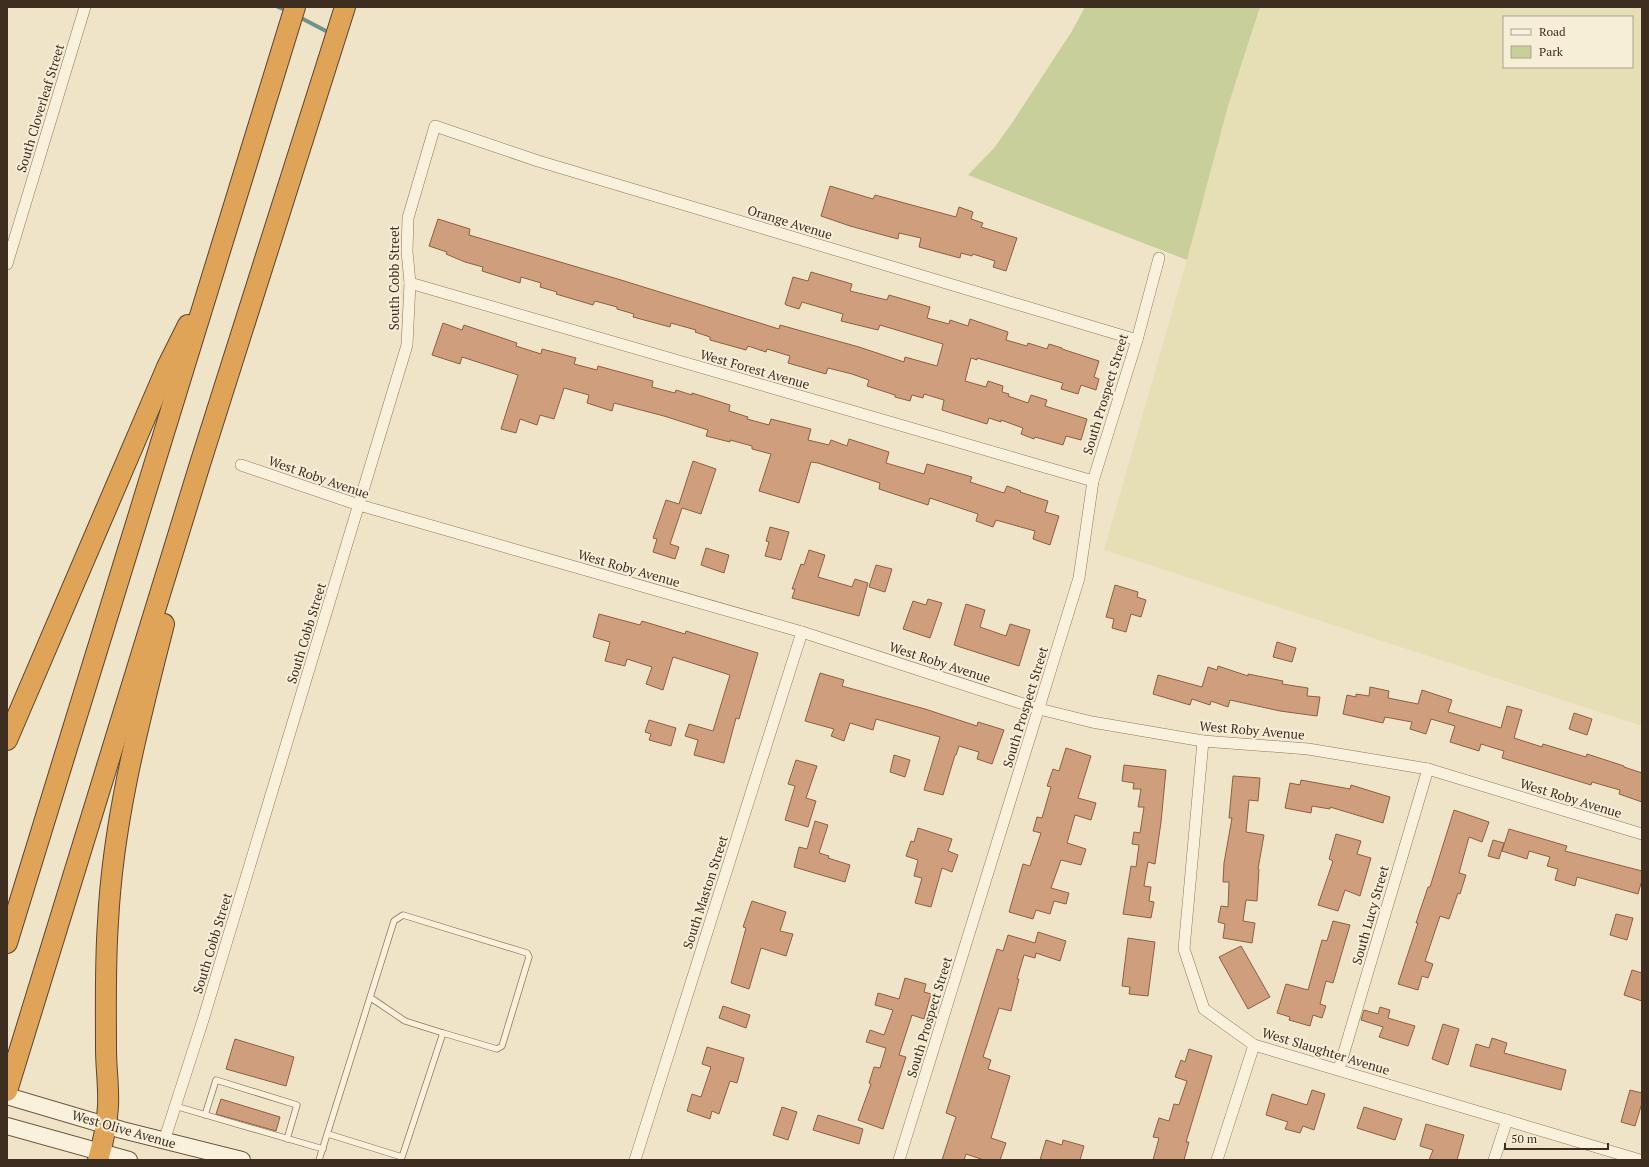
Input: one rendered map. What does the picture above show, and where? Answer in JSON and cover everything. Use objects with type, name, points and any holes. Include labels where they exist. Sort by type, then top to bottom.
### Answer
[{"type":"highway","points":[[7,943],[295,7]]},
{"type":"highway","points":[[7,1091],[200,464],[345,7]]},
{"type":"highway","points":[[7,740],[167,367],[216,267]]},
{"type":"highway","points":[[99,1156],[106,1125],[108,1106],[106,1051],[107,949],[110,900],[117,838],[132,759],[179,566],[200,464]]},
{"type":"main road","name":"West Olive Avenue","points":[[7,1096],[164,1141],[242,1160]]},
{"type":"main road","points":[[7,1126],[99,1156],[129,1160]]},
{"type":"street","name":"South Cloverleaf Street","points":[[7,264],[85,7]]},
{"type":"street","name":"South Cobb Street","points":[[164,1141],[203,1020],[407,345],[410,283],[407,251],[408,218],[435,126]]},
{"type":"street","name":"Orange Avenue","points":[[435,126],[538,161],[1137,340]]},
{"type":"street","name":"South Prospect Street","points":[[899,1160],[1079,578],[1092,481],[1137,340],[1159,258]]},
{"type":"street","name":"West Forest Avenue","points":[[410,283],[1092,481]]},
{"type":"street","name":"West Roby Avenue","points":[[241,465],[359,505],[802,632],[1039,709],[1092,722],[1203,741],[1308,749],[1428,769],[1642,834]]},
{"type":"street","name":"South Maston Street","points":[[635,1160],[802,632]]},
{"type":"street","name":"West Slaughter Avenue","points":[[1203,741],[1184,949],[1204,1009],[1254,1045],[1507,1120],[1622,1158],[1640,1160]]},
{"type":"street","name":"South Lucy Street","points":[[1339,1069],[1428,769]]},
{"type":"street","points":[[1217,1160],[1254,1045]]},
{"type":"street","points":[[1494,1160],[1507,1120]]},
{"type":"lane","points":[[319,1160],[394,922],[403,914],[527,953],[529,957],[502,1046],[497,1049],[405,1020],[371,998]]},
{"type":"lane","points":[[328,1134],[401,1158],[443,1033]]},
{"type":"lane","points":[[205,1115],[216,1080],[298,1105],[287,1139]]},
{"type":"lane","points":[[175,1106],[323,1149]]},
{"type":"shaded area","points":[[1260,7],[1642,7],[1642,726],[1104,550],[1187,260],[1228,106]]},
{"type":"green space","points":[[1085,7],[1260,7],[1228,106],[1187,260],[968,175],[994,148],[1012,123],[1072,31]]},
{"type":"building","points":[[830,186],[873,199],[875,195],[956,217],[959,207],[973,212],[971,219],[983,223],[981,227],[1017,238],[1006,271],[993,267],[995,261],[973,254],[972,256],[961,253],[960,258],[919,247],[921,238],[899,233],[898,239],[850,226],[821,216]]},
{"type":"building","points":[[438,219],[470,229],[469,235],[779,329],[780,325],[859,347],[904,362],[905,357],[937,366],[943,344],[880,325],[878,330],[841,321],[843,314],[802,302],[799,309],[786,305],[785,304],[793,277],[808,281],[811,272],[852,284],[850,291],[887,300],[889,295],[930,307],[927,318],[949,324],[950,320],[968,326],[970,319],[1008,332],[1006,340],[1027,346],[1028,343],[1047,349],[1049,344],[1099,361],[1094,377],[1099,379],[1096,390],[1081,385],[1078,394],[1061,389],[1063,383],[977,358],[977,360],[971,358],[965,381],[986,387],[988,381],[1003,386],[1002,392],[1009,394],[1008,396],[1028,403],[1031,395],[1047,400],[1045,406],[1087,419],[1081,440],[1066,436],[1063,445],[1035,437],[1034,439],[1021,434],[1023,428],[1001,420],[1001,422],[989,418],[987,424],[942,410],[944,400],[924,394],[923,398],[912,395],[910,401],[895,397],[895,395],[867,386],[869,380],[852,374],[828,368],[826,374],[788,363],[790,356],[767,349],[766,352],[748,346],[746,350],[710,340],[710,337],[695,332],[696,330],[671,323],[670,327],[633,317],[634,314],[617,309],[617,307],[595,301],[593,305],[556,294],[557,292],[540,287],[541,283],[521,277],[520,283],[482,271],[483,267],[465,262],[446,254],[447,252],[429,246]]},
{"type":"building","points":[[443,323],[462,330],[464,325],[517,343],[516,346],[541,354],[542,349],[576,358],[574,364],[597,370],[598,366],[653,381],[652,387],[675,393],[676,390],[692,395],[692,393],[730,405],[729,411],[748,417],[747,419],[769,425],[771,419],[811,429],[808,440],[829,445],[831,440],[847,446],[849,439],[889,452],[886,463],[924,474],[927,464],[972,477],[970,482],[1004,493],[1007,486],[1021,491],[1020,492],[1048,501],[1045,512],[1059,516],[1050,545],[1033,539],[1035,531],[996,520],[993,527],[976,521],[978,514],[930,498],[928,505],[879,489],[880,483],[818,463],[811,462],[799,503],[759,491],[771,454],[752,449],[752,446],[706,436],[708,430],[664,416],[614,403],[612,411],[587,403],[589,395],[564,388],[554,419],[540,415],[537,425],[520,419],[516,433],[501,429],[518,375],[462,357],[460,364],[432,355]]},
{"type":"building","points":[[693,461],[716,469],[701,514],[682,508],[670,544],[679,547],[675,559],[653,552],[657,539],[653,538],[666,500],[679,504]]},
{"type":"building","points":[[770,527],[789,532],[781,560],[765,556],[769,542],[766,541]]},
{"type":"building","points":[[706,548],[729,555],[724,573],[701,565]]},
{"type":"building","points":[[809,550],[825,555],[818,577],[852,587],[855,579],[868,583],[859,616],[792,598],[795,589],[792,589],[801,564],[804,565]]},
{"type":"building","points":[[876,565],[892,569],[885,592],[869,587]]},
{"type":"building","points":[[1115,585],[1138,592],[1137,597],[1146,600],[1141,617],[1131,614],[1126,632],[1112,628],[1114,619],[1106,617]]},
{"type":"building","points":[[928,599],[942,603],[930,638],[903,629],[913,601],[926,605]]},
{"type":"building","points":[[966,604],[985,610],[980,627],[1006,636],[1010,624],[1030,630],[1019,666],[954,645]]},
{"type":"building","points":[[599,614],[640,625],[642,621],[685,634],[686,631],[758,653],[739,719],[736,718],[724,763],[694,755],[698,740],[685,736],[689,724],[713,731],[730,675],[673,657],[663,690],[646,684],[652,667],[627,659],[625,666],[605,661],[610,642],[593,637]]},
{"type":"building","points":[[1277,642],[1296,648],[1292,662],[1273,657]]},
{"type":"building","points":[[1218,666],[1248,676],[1248,674],[1283,681],[1282,684],[1308,688],[1307,696],[1320,697],[1317,716],[1280,711],[1230,700],[1228,707],[1211,701],[1210,705],[1192,699],[1190,705],[1153,694],[1158,675],[1202,687],[1208,667],[1217,670]]},
{"type":"building","points":[[820,673],[844,680],[842,686],[925,709],[977,726],[978,722],[1004,730],[992,764],[977,759],[979,752],[959,746],[943,795],[924,790],[940,737],[876,719],[873,730],[850,723],[844,741],[831,736],[834,729],[805,721]]},
{"type":"building","points":[[1370,687],[1389,691],[1388,698],[1418,704],[1422,690],[1452,700],[1448,712],[1501,728],[1507,706],[1522,710],[1514,738],[1542,747],[1543,744],[1586,757],[1587,754],[1642,773],[1642,802],[1619,794],[1620,790],[1592,782],[1591,785],[1502,758],[1504,751],[1481,744],[1479,751],[1450,742],[1455,726],[1431,719],[1426,734],[1410,729],[1412,722],[1385,717],[1383,723],[1343,714],[1347,695],[1356,697],[1356,694],[1369,696]]},
{"type":"building","points":[[1574,713],[1592,719],[1587,735],[1569,729]]},
{"type":"building","points":[[649,720],[676,728],[671,746],[649,740],[651,734],[645,732]]},
{"type":"building","points":[[1066,748],[1091,756],[1078,798],[1096,803],[1091,820],[1075,815],[1067,843],[1086,849],[1081,865],[1061,860],[1051,888],[1069,893],[1066,904],[1054,901],[1050,914],[1036,910],[1033,919],[1009,912],[1023,864],[1030,866],[1041,833],[1033,831],[1037,817],[1042,818],[1051,787],[1047,786],[1053,769],[1059,771]]},
{"type":"building","points":[[894,755],[910,760],[905,777],[890,772]]},
{"type":"building","points":[[796,760],[817,766],[806,798],[816,801],[808,827],[785,820],[795,786],[788,784]]},
{"type":"building","points":[[1124,765],[1166,770],[1155,864],[1148,862],[1144,886],[1151,887],[1149,901],[1154,902],[1151,918],[1123,914],[1131,866],[1136,867],[1139,845],[1132,844],[1134,832],[1140,833],[1144,807],[1138,807],[1141,789],[1133,789],[1134,783],[1122,781]]},
{"type":"building","points":[[1233,776],[1260,778],[1258,801],[1249,800],[1246,832],[1264,835],[1258,869],[1257,901],[1246,900],[1243,921],[1255,923],[1252,943],[1223,938],[1225,924],[1218,922],[1221,906],[1228,907],[1229,882],[1223,882],[1224,863],[1232,818],[1229,818]]},
{"type":"building","points":[[1301,780],[1350,789],[1351,785],[1390,797],[1383,823],[1330,807],[1330,809],[1312,806],[1311,813],[1285,808],[1290,783],[1300,785]]},
{"type":"building","points":[[1454,810],[1489,822],[1482,842],[1469,837],[1459,873],[1466,875],[1460,894],[1458,893],[1449,919],[1440,916],[1425,961],[1433,964],[1428,978],[1422,976],[1418,990],[1398,984],[1418,923],[1416,923],[1428,887],[1430,887]]},
{"type":"building","points":[[815,821],[828,825],[819,853],[829,856],[828,858],[850,865],[845,882],[794,867],[799,847],[807,849]]},
{"type":"building","points":[[918,828],[952,839],[948,851],[958,855],[952,872],[942,868],[931,907],[915,903],[922,878],[914,876],[918,860],[906,856],[911,841],[914,842]]},
{"type":"building","points":[[1509,829],[1567,846],[1565,851],[1642,871],[1642,880],[1638,894],[1577,877],[1575,886],[1555,880],[1558,869],[1547,866],[1550,857],[1529,851],[1527,859],[1502,851]]},
{"type":"building","points":[[1336,834],[1361,841],[1357,854],[1371,858],[1360,896],[1345,890],[1338,911],[1318,905],[1333,861],[1329,859]]},
{"type":"building","points":[[1493,840],[1504,843],[1499,859],[1488,856]]},
{"type":"building","points":[[752,901],[786,912],[780,931],[793,934],[786,956],[761,948],[749,989],[731,983],[746,928],[743,927]]},
{"type":"building","points":[[1616,914],[1633,918],[1627,940],[1610,935]]},
{"type":"building","points":[[1333,921],[1350,925],[1333,983],[1326,981],[1320,1004],[1326,1006],[1322,1018],[1313,1015],[1310,1026],[1289,1020],[1290,1017],[1277,1013],[1286,984],[1308,990],[1322,940],[1327,941]]},
{"type":"building","points":[[1038,932],[1066,941],[1060,961],[1036,953],[1035,958],[1024,955],[1017,979],[1019,979],[1011,1011],[999,1008],[983,1057],[991,1060],[988,1069],[1010,1076],[991,1138],[1006,1143],[1000,1160],[984,1160],[966,1154],[964,1160],[942,1160],[956,1117],[946,1113],[997,949],[1003,951],[1008,935],[1035,943]]},
{"type":"building","points":[[1128,938],[1155,942],[1148,996],[1129,994],[1130,987],[1122,986]]},
{"type":"building","points":[[1241,946],[1270,997],[1248,1009],[1219,957]]},
{"type":"building","points":[[1632,970],[1642,973],[1642,1001],[1624,995]]},
{"type":"building","points":[[905,978],[926,984],[924,992],[931,994],[924,1019],[912,1015],[899,1055],[906,1057],[883,1129],[858,1120],[871,1084],[869,1083],[874,1067],[880,1068],[886,1048],[866,1042],[870,1030],[884,1035],[893,1010],[875,1005],[878,993],[899,999]]},
{"type":"building","points":[[723,1006],[750,1015],[746,1028],[719,1018]]},
{"type":"building","points":[[1380,1007],[1390,1010],[1388,1018],[1415,1026],[1408,1046],[1379,1037],[1383,1027],[1361,1020],[1364,1010],[1378,1014]]},
{"type":"building","points":[[1443,1024],[1459,1029],[1448,1065],[1432,1059]]},
{"type":"building","points":[[1492,1038],[1507,1043],[1504,1053],[1566,1070],[1561,1090],[1470,1066],[1476,1044],[1489,1048]]},
{"type":"building","points":[[235,1039],[294,1057],[286,1086],[226,1069]]},
{"type":"building","points":[[707,1047],[744,1058],[737,1083],[730,1081],[719,1114],[712,1111],[710,1119],[687,1111],[692,1094],[701,1097],[711,1067],[702,1064]]},
{"type":"building","points":[[1189,1049],[1212,1056],[1186,1142],[1189,1142],[1184,1160],[1153,1160],[1159,1138],[1153,1137],[1159,1118],[1169,1121],[1174,1104],[1179,1105],[1187,1081],[1175,1077],[1181,1060],[1185,1062]]},
{"type":"building","points":[[1312,1090],[1325,1094],[1314,1130],[1303,1126],[1300,1133],[1285,1129],[1288,1122],[1266,1115],[1272,1094],[1307,1105]]},
{"type":"building","points":[[1630,1090],[1642,1093],[1642,1103],[1635,1126],[1621,1122]]},
{"type":"building","points":[[221,1099],[280,1117],[276,1131],[216,1114]]},
{"type":"building","points":[[782,1107],[797,1112],[788,1140],[773,1135]]},
{"type":"building","points":[[1364,1107],[1402,1119],[1395,1140],[1357,1128]]},
{"type":"building","points":[[818,1115],[863,1129],[859,1144],[813,1130]]},
{"type":"building","points":[[1426,1124],[1464,1135],[1457,1160],[1429,1160],[1433,1150],[1420,1146]]},
{"type":"building","points":[[1046,1140],[1062,1145],[1063,1140],[1084,1146],[1080,1160],[1040,1160]]},
{"type":"waterway","points":[[278,7],[283,9]]},
{"type":"waterway","points":[[303,19],[326,31]]}]
